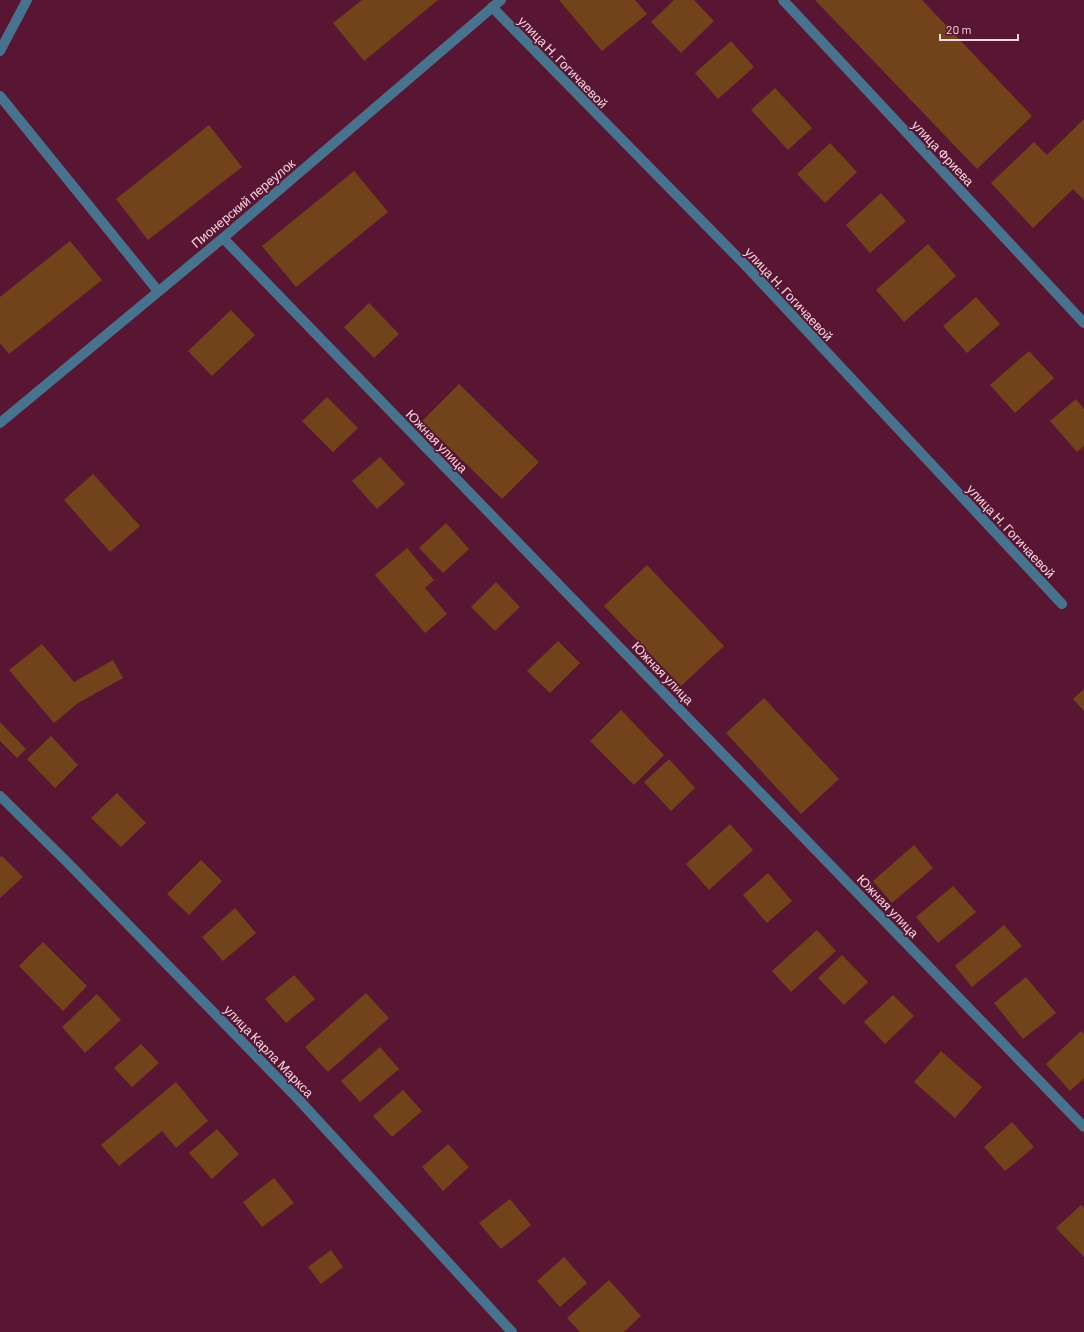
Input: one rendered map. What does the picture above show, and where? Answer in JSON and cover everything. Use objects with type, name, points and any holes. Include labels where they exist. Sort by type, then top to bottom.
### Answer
[{"type":"street","points":[[0,51],[28,0]]},
{"type":"street","name":"Пионерский переулок","points":[[0,423],[223,238],[501,0]]},
{"type":"street","name":"улица Фриева","points":[[783,0],[1084,323]]},
{"type":"street","name":"улица Н. Гогичаевой","points":[[492,7],[749,269],[1062,604]]},
{"type":"street","points":[[0,96],[158,291]]},
{"type":"street","name":"Южная улица","points":[[223,238],[1084,1127]]},
{"type":"street","name":"улица Карла Маркса","points":[[0,796],[67,862],[299,1100],[512,1332]]},
{"type":"building","points":[[362,0],[438,0],[364,61],[333,23]]},
{"type":"building","points":[[559,0],[635,0],[647,14],[602,51]]},
{"type":"building","points":[[674,0],[694,0],[714,21],[681,53],[651,22]]},
{"type":"building","points":[[815,0],[922,0],[1032,116],[977,169]]},
{"type":"building","points":[[731,41],[754,67],[718,99],[695,73]]},
{"type":"building","points":[[775,88],[812,128],[788,150],[751,110]]},
{"type":"building","points":[[1084,119],[1084,200],[1073,189],[1033,228],[991,183],[1034,142],[1047,155]]},
{"type":"building","points":[[209,125],[242,167],[148,240],[116,199]]},
{"type":"building","points":[[830,143],[857,172],[825,203],[797,174]]},
{"type":"building","points":[[354,171],[388,212],[296,287],[262,246]]},
{"type":"building","points":[[881,193],[906,221],[870,253],[846,225]]},
{"type":"building","points":[[70,241],[102,280],[9,354],[0,343],[0,297]]},
{"type":"building","points":[[928,244],[956,276],[904,322],[876,290]]},
{"type":"building","points":[[976,297],[1000,324],[967,353],[943,326]]},
{"type":"building","points":[[369,303],[399,334],[374,358],[344,327]]},
{"type":"building","points":[[231,310],[255,335],[212,376],[188,351]]},
{"type":"building","points":[[1029,351],[1054,378],[1015,413],[990,385]]},
{"type":"building","points":[[459,384],[539,462],[502,499],[422,421]]},
{"type":"building","points":[[327,397],[358,428],[333,452],[302,421]]},
{"type":"building","points":[[1076,399],[1084,409],[1084,446],[1077,452],[1050,421]]},
{"type":"building","points":[[380,457],[405,484],[377,509],[352,481]]},
{"type":"building","points":[[93,474],[140,526],[110,552],[64,500]]},
{"type":"building","points":[[446,523],[469,549],[443,573],[419,548]]},
{"type":"building","points":[[407,548],[434,580],[425,588],[447,614],[425,633],[375,575]]},
{"type":"building","points":[[647,565],[724,646],[681,686],[604,606]]},
{"type":"building","points":[[496,582],[520,607],[495,631],[471,607]]},
{"type":"building","points":[[558,641],[580,663],[550,693],[527,671]]},
{"type":"building","points":[[42,644],[74,682],[113,660],[123,678],[78,703],[54,723],[9,670]]},
{"type":"building","points":[[1084,689],[1084,711],[1073,699]]},
{"type":"building","points":[[764,698],[839,779],[801,814],[726,733]]},
{"type":"building","points":[[621,710],[664,755],[634,785],[590,741]]},
{"type":"building","points":[[0,722],[26,749],[17,758],[0,741]]},
{"type":"building","points":[[51,736],[78,765],[55,788],[27,759]]},
{"type":"building","points":[[669,759],[695,788],[671,811],[644,782]]},
{"type":"building","points":[[117,793],[146,823],[121,847],[91,818]]},
{"type":"building","points":[[730,824],[753,850],[709,890],[686,864]]},
{"type":"building","points":[[914,845],[933,868],[892,903],[873,881]]},
{"type":"building","points":[[2,856],[23,877],[0,898],[0,857]]},
{"type":"building","points":[[201,860],[222,881],[189,915],[167,894]]},
{"type":"building","points":[[768,873],[792,901],[767,923],[743,895]]},
{"type":"building","points":[[953,886],[976,912],[938,943],[916,917]]},
{"type":"building","points":[[235,908],[256,933],[223,961],[202,937]]},
{"type":"building","points":[[1004,925],[1022,946],[972,987],[955,966]]},
{"type":"building","points":[[817,930],[836,951],[791,992],[772,971]]},
{"type":"building","points":[[43,942],[87,986],[63,1011],[19,966]]},
{"type":"building","points":[[842,955],[868,982],[844,1005],[818,978]]},
{"type":"building","points":[[294,975],[315,999],[286,1023],[265,999]]},
{"type":"building","points":[[1026,977],[1056,1013],[1023,1039],[994,1003]]},
{"type":"building","points":[[366,993],[389,1018],[328,1072],[305,1047]]},
{"type":"building","points":[[97,994],[121,1020],[85,1053],[62,1027]]},
{"type":"building","points":[[893,995],[914,1016],[885,1044],[864,1022]]},
{"type":"building","points":[[1081,1031],[1084,1034],[1084,1078],[1070,1091],[1046,1064]]},
{"type":"building","points":[[141,1044],[159,1063],[132,1087],[114,1068]]},
{"type":"building","points":[[380,1047],[399,1069],[360,1102],[341,1081]]},
{"type":"building","points":[[941,1051],[982,1087],[955,1118],[914,1082]]},
{"type":"building","points":[[176,1082],[208,1121],[176,1148],[162,1131],[119,1166],[101,1145]]},
{"type":"building","points":[[403,1090],[422,1111],[392,1137],[373,1116]]},
{"type":"building","points":[[1012,1122],[1034,1147],[1005,1171],[984,1147]]},
{"type":"building","points":[[217,1129],[239,1154],[212,1179],[189,1153]]},
{"type":"building","points":[[448,1144],[469,1167],[443,1191],[422,1167]]},
{"type":"building","points":[[274,1178],[294,1203],[262,1227],[243,1202]]},
{"type":"building","points":[[510,1199],[531,1225],[501,1249],[479,1223]]},
{"type":"building","points":[[1081,1205],[1084,1208],[1084,1257],[1056,1228]]},
{"type":"building","points":[[331,1250],[343,1267],[321,1284],[308,1267]]},
{"type":"building","points":[[564,1257],[587,1283],[560,1307],[537,1281]]},
{"type":"building","points":[[609,1280],[641,1316],[624,1332],[580,1332],[567,1318]]}]
